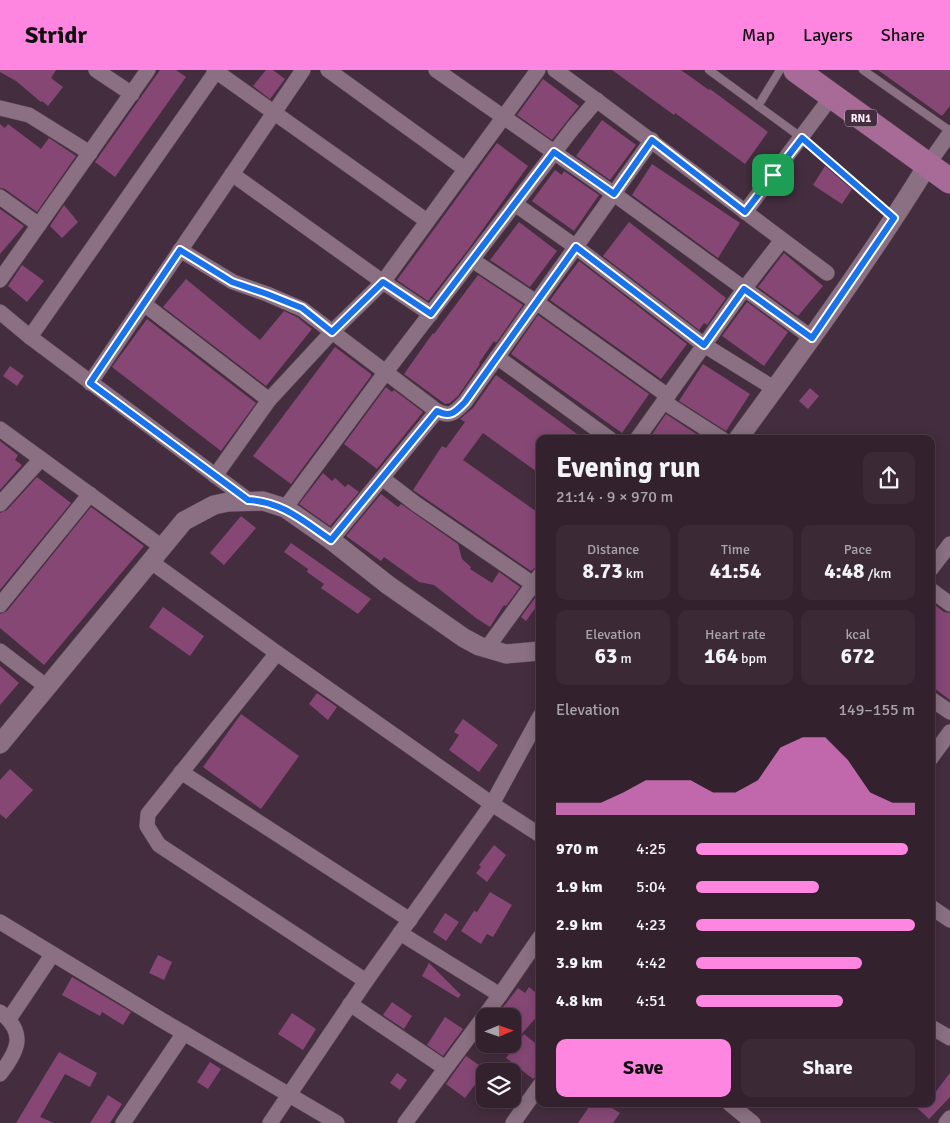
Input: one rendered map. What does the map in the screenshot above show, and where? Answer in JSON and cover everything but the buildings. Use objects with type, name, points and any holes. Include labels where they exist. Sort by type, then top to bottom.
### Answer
[{"type":"highway","name":"RN1","points":[[796,70],[950,181]]},
{"type":"street","points":[[96,70],[132,94]]},
{"type":"street","points":[[0,280],[148,70]]},
{"type":"street","points":[[30,337],[215,70],[427,221]]},
{"type":"street","points":[[90,383],[303,70]]},
{"type":"street","points":[[328,70],[465,169]]},
{"type":"street","points":[[436,70],[614,194],[812,338]]},
{"type":"street","points":[[215,476],[269,400],[332,332],[383,282],[538,70]]},
{"type":"street","points":[[555,70],[652,140],[827,273]]},
{"type":"street","points":[[745,212],[832,96]]},
{"type":"street","points":[[285,508],[554,152],[597,100]]},
{"type":"street","points":[[0,108],[29,115],[90,154]]},
{"type":"street","points":[[741,435],[812,338],[950,132]]},
{"type":"street","points":[[180,250],[232,282],[302,308],[386,373],[445,415],[455,412],[652,140]]},
{"type":"street","points":[[232,174],[431,314]]},
{"type":"street","points":[[0,197],[39,225]]},
{"type":"street","points":[[515,204],[576,247],[704,345],[775,389]]},
{"type":"street","points":[[640,435],[744,289],[782,240]]},
{"type":"street","points":[[472,260],[536,302],[716,435]]},
{"type":"street","points":[[144,304],[269,400]]},
{"type":"street","points":[[0,312],[90,383],[248,500]]},
{"type":"street","points":[[496,357],[604,435]]},
{"type":"street","points":[[331,540],[437,411]]},
{"type":"street","points":[[0,429],[90,494],[156,554],[277,652],[492,804],[536,832]]},
{"type":"street","points":[[0,504],[41,459]]},
{"type":"street","points":[[382,478],[416,504],[536,578]]},
{"type":"street","points":[[0,605],[90,494]]},
{"type":"street","points":[[2,737],[47,687],[184,521],[214,504],[248,500],[263,501],[285,508],[331,540],[388,585],[464,638],[506,654],[536,651]]},
{"type":"street","points":[[935,564],[950,544]]},
{"type":"street","points":[[487,648],[536,580]]},
{"type":"street","points":[[935,593],[950,604]]},
{"type":"street","points":[[0,651],[47,687]]},
{"type":"street","points":[[277,652],[148,814],[147,826],[159,845],[366,981]]},
{"type":"street","points":[[935,702],[950,712]]},
{"type":"street","points":[[270,1123],[366,981],[492,804],[536,723]]},
{"type":"street","points":[[935,753],[950,732]]},
{"type":"street","points":[[181,772],[410,920]]},
{"type":"street","points":[[935,910],[950,920]]},
{"type":"street","points":[[0,922],[52,955],[290,1094],[334,1122]]},
{"type":"street","points":[[400,933],[500,995]]},
{"type":"street","points":[[405,1123],[500,995],[536,953]]},
{"type":"street","points":[[0,1074],[12,1058],[17,1047],[18,1038],[5,1015],[52,955]]},
{"type":"street","points":[[350,1004],[445,1068]]},
{"type":"street","points":[[935,1029],[950,1038]]},
{"type":"street","points":[[123,1123],[184,1033]]},
{"type":"street","points":[[513,1123],[536,1091]]},
{"type":"street","points":[[734,1107],[753,1123]]},
{"type":"street","points":[[946,1123],[950,1118]]},
{"type":"lane","points":[[709,70],[802,138],[894,218]]},
{"type":"lane","points":[[758,106],[780,70]]},
{"type":"lane","points":[[863,70],[950,132]]},
{"type":"route","points":[[802,138],[894,218],[833,310],[812,338],[744,289],[704,345],[576,247],[465,402],[455,412],[445,415],[437,411],[331,540],[285,508],[263,501],[248,500],[90,383],[180,250],[232,282],[302,308],[332,332],[383,282],[431,314],[554,152],[614,194],[652,140],[745,212],[773,175],[802,138]]}]
